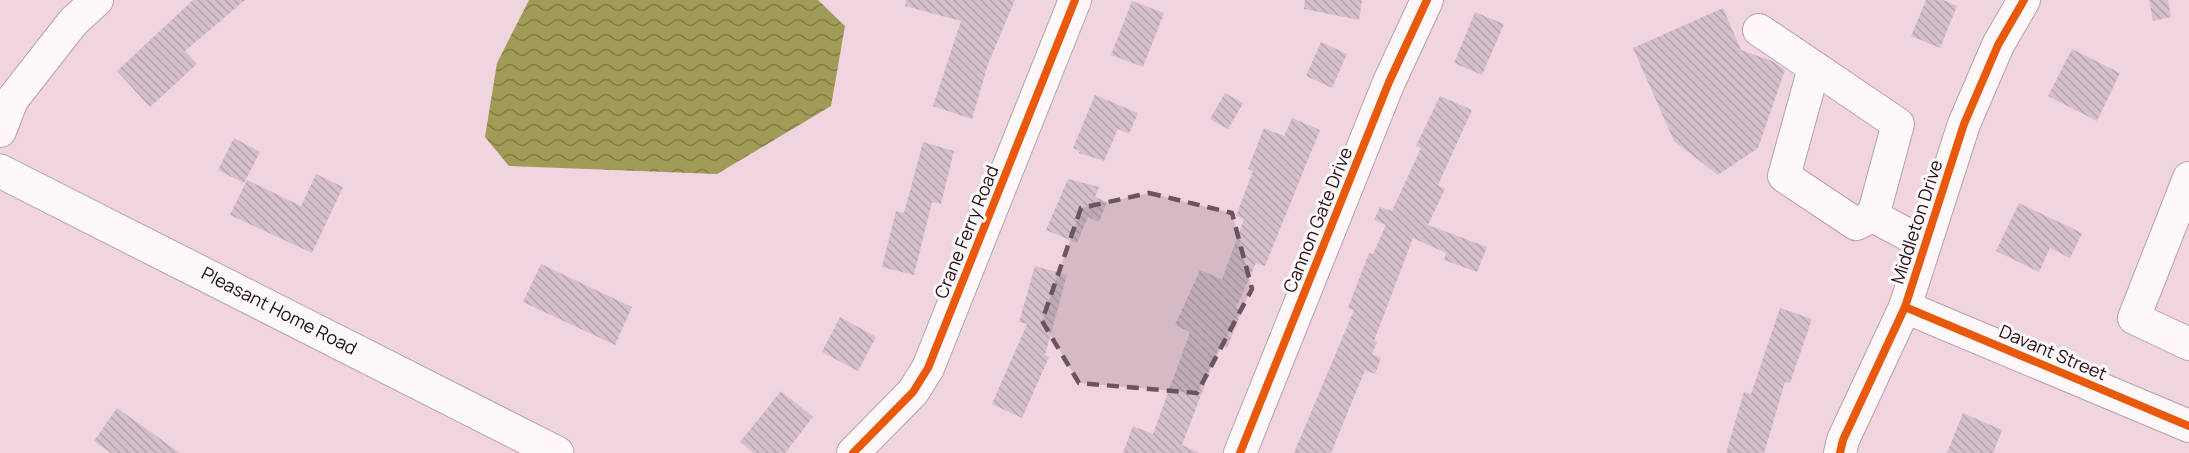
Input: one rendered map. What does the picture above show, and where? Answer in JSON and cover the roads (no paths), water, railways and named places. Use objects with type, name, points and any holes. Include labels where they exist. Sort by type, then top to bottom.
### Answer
[{"type":"main road","name":"Pleasant Home Road","points":[[0,171],[556,453]]},
{"type":"street","points":[[0,131],[12,100],[73,22],[97,0]]},
{"type":"street","name":"Crane Ferry Road","points":[[853,453],[913,392],[928,368],[1075,0]]},
{"type":"street","name":"Cannon Gate Drive","points":[[1240,453],[1389,82],[1427,0]]},
{"type":"street","name":"Middleton Drive","points":[[1840,453],[1843,440],[1905,307],[1964,124],[1998,45],[2024,0]]},
{"type":"street","points":[[1759,30],[1898,124],[1873,216],[1856,224],[1784,176],[1814,68]]},
{"type":"street","points":[[2189,178],[2134,318],[2189,344]]},
{"type":"street","points":[[1873,216],[1925,244]]},
{"type":"street","name":"Davant Street","points":[[1905,307],[2189,426]]},
{"type":"street","points":[[2186,453],[2189,445]]},
{"type":"water","points":[[529,0],[818,0],[845,26],[831,106],[717,174],[509,166],[485,137],[497,63]]}]
